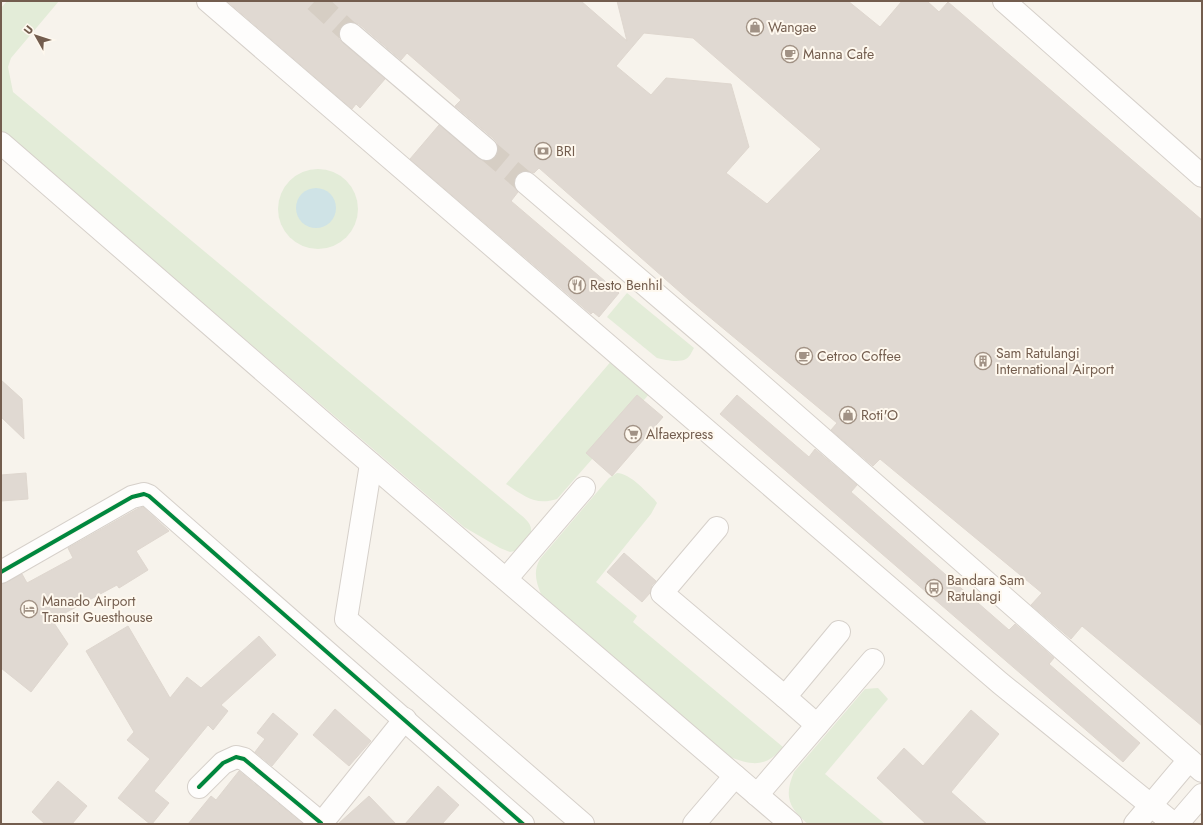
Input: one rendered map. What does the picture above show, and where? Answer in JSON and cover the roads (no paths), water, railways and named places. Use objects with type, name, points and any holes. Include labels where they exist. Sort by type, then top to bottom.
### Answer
[{"type":"street","points":[[208,1],[1000,683],[1151,805],[1176,824],[1202,795]]},
{"type":"street","points":[[1004,1],[1202,176]]},
{"type":"street","points":[[351,34],[486,149]]},
{"type":"street","points":[[1,143],[371,464],[791,824]]},
{"type":"street","points":[[526,183],[717,347],[1196,766],[1151,805],[1135,824]]},
{"type":"street","points":[[371,464],[346,619],[583,824]]},
{"type":"street","points":[[506,579],[584,488]]},
{"type":"street","points":[[1,572],[132,497],[144,494],[149,496],[406,719],[523,824]]},
{"type":"street","points":[[717,528],[662,593],[817,725]]},
{"type":"street","points":[[785,697],[840,632]]},
{"type":"street","points":[[757,795],[873,660]]},
{"type":"street","points":[[199,788],[223,763],[236,757],[244,759],[321,824],[406,719]]},
{"type":"street","points":[[694,824],[735,776]]},
{"type":"tunnel","points":[[315,1],[351,34]]},
{"type":"tunnel","points":[[486,149],[526,183]]},
{"type":"place","name":"Wangae","points":[[755,27]]},
{"type":"place","name":"Manna Cafe","points":[[790,54]]},
{"type":"place","name":"BRI","points":[[543,151]]},
{"type":"place","name":"Resto Benhil","points":[[577,285]]},
{"type":"place","name":"Cetroo Coffee","points":[[804,356]]},
{"type":"place","name":"Sam Ratulangi International Airport","points":[[983,361]]},
{"type":"place","name":"Roti'O","points":[[848,415]]},
{"type":"place","name":"Alfaexpress","points":[[633,434]]},
{"type":"place","name":"Bandara Sam Ratulangi","points":[[934,588]]},
{"type":"place","name":"Manado Airport Transit Guesthouse","points":[[29,609]]}]
